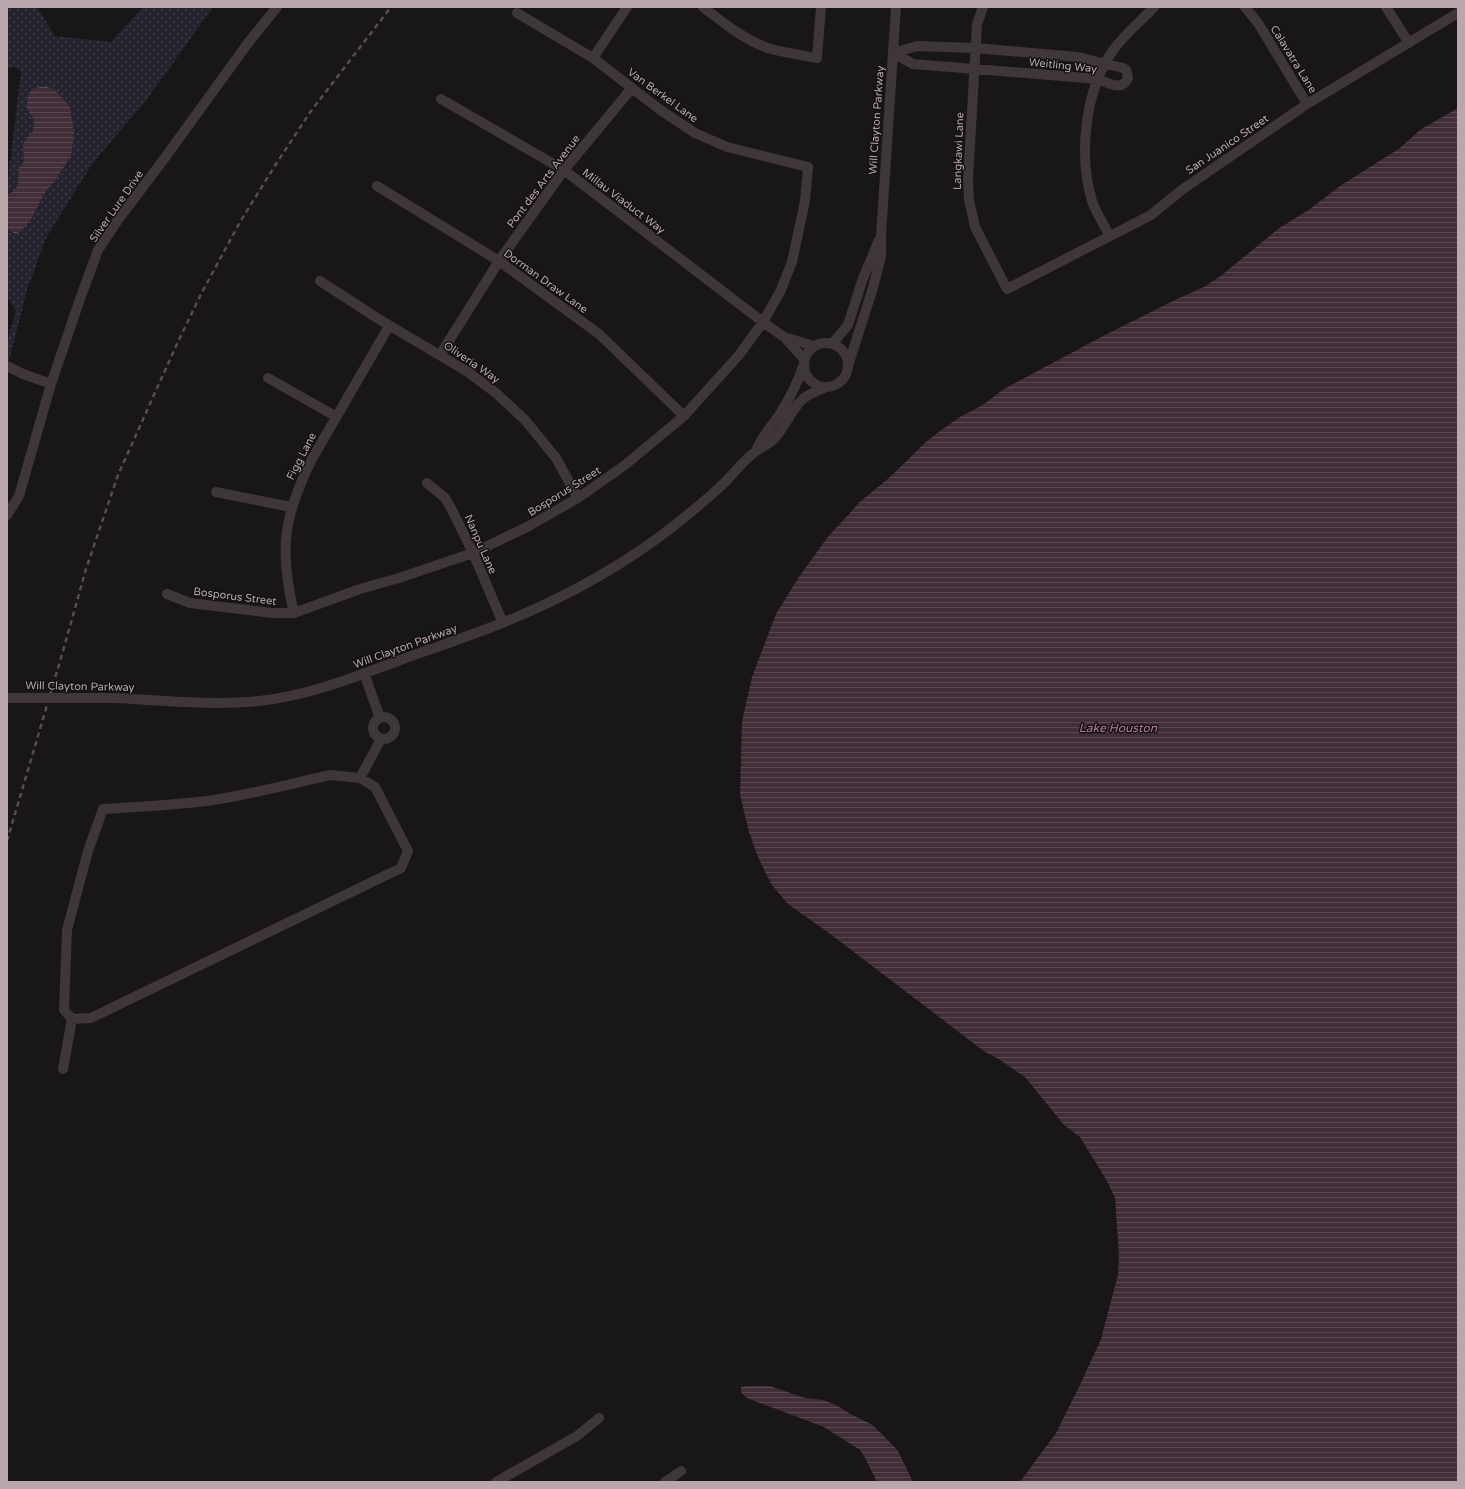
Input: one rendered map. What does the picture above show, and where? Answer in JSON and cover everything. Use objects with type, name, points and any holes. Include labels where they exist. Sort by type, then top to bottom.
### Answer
[{"type":"street","name":"Silver Lure Drive","points":[[7,515],[19,496],[23,485],[51,384],[91,266],[98,250],[248,43],[277,7]]},
{"type":"street","points":[[593,58],[627,7]]},
{"type":"street","points":[[703,7],[730,28],[755,42],[777,50],[817,58],[821,7]]},
{"type":"street","name":"Will Clayton Parkway","points":[[848,366],[872,291],[881,257],[880,234],[896,7]]},
{"type":"street","name":"Langkawi Lane","points":[[983,7],[977,24],[975,48],[968,180],[969,200],[975,227],[1007,289]]},
{"type":"street","points":[[1110,236],[1093,202],[1086,175],[1086,126],[1091,98],[1105,63],[1114,48],[1154,7]]},
{"type":"street","name":"Calavatra Lane","points":[[1245,7],[1258,23],[1307,104]]},
{"type":"street","points":[[1386,7],[1409,43]]},
{"type":"street","name":"San Juanico Street","points":[[1007,289],[1151,215],[1183,189],[1307,104],[1458,13]]},
{"type":"street","name":"Van Berkel Lane","points":[[518,14],[593,58],[675,121],[710,140],[743,152],[808,167]]},
{"type":"street","name":"Weitling Way","points":[[917,46],[975,48],[1078,56],[1123,68],[1126,70],[1128,78],[1120,87],[1098,79],[913,64],[893,53],[917,46]]},
{"type":"street","name":"Pont des Arts Avenue","points":[[440,355],[499,261],[564,170],[632,88]]},
{"type":"street","name":"Millau Viaduct Way","points":[[441,99],[564,170],[784,337],[804,361]]},
{"type":"street","name":"Bosporus Street","points":[[167,594],[190,603],[272,613],[294,613],[360,589],[399,578],[473,552],[530,526],[578,498],[625,465],[684,416],[739,355],[763,322],[780,292],[792,262],[805,201],[808,167]]},
{"type":"street","name":"Dorman Draw Lane","points":[[377,186],[499,261],[599,334],[684,416]]},
{"type":"street","name":"Will Clayton Parkway","points":[[832,344],[848,325],[880,234]]},
{"type":"street","name":"Oliveria Way","points":[[320,280],[390,326],[468,372],[496,393],[525,420],[556,458],[578,498]]},
{"type":"street","name":"Figg Lane","points":[[294,613],[289,590],[285,540],[291,507],[302,477],[336,416],[390,326]]},
{"type":"street","name":"Millau Viaduct Way","points":[[784,337],[814,346]]},
{"type":"street","points":[[820,344],[832,344],[845,354],[848,366],[843,378],[837,384],[826,387],[816,385],[806,375],[804,361],[808,351],[814,346],[820,344]]},
{"type":"street","name":"Will Clayton Parkway","points":[[756,451],[759,443],[787,403],[799,379],[804,361]]},
{"type":"street","points":[[7,366],[23,374],[51,384]]},
{"type":"street","points":[[268,378],[336,416]]},
{"type":"street","name":"Will Clayton Parkway","points":[[7,698],[113,698],[229,703],[261,701],[306,692],[364,673],[503,623],[559,598],[633,554],[672,527],[724,484],[756,451],[765,447],[774,439],[804,399],[826,387]]},
{"type":"street","name":"Nanpu Lane","points":[[427,483],[444,498],[452,510],[473,552],[503,623]]},
{"type":"street","points":[[216,492],[291,507]]},
{"type":"street","points":[[364,673],[380,718]]},
{"type":"street","points":[[387,717],[393,722],[394,733],[388,738],[381,739],[375,735],[373,729],[374,722],[380,718],[387,717]]},
{"type":"street","points":[[360,778],[381,739]]},
{"type":"street","points":[[330,774],[360,778],[375,787],[408,851],[401,868],[91,1018],[72,1019],[64,1010],[67,930],[88,851],[103,809],[208,801],[266,790],[330,774]]},
{"type":"street","points":[[63,1070],[72,1019]]},
{"type":"street","points":[[496,1482],[571,1440],[600,1418]]},
{"type":"street","points":[[665,1482],[681,1471]]},
{"type":"shaded area","points":[[7,7],[37,7],[55,36],[111,42],[143,7],[213,7],[145,102],[89,169],[46,238],[27,290],[9,361],[7,360],[7,341],[16,311],[7,297],[7,180],[21,70],[13,67],[7,68]]},
{"type":"water","points":[[45,86],[55,90],[70,107],[74,133],[71,156],[44,194],[31,219],[21,231],[15,234],[7,228],[7,197],[18,186],[19,168],[24,161],[23,144],[33,131],[34,120],[27,108],[28,95],[32,89]]},
{"type":"water","name":"Lake Houston","points":[[1458,108],[1458,1482],[1020,1482],[1056,1433],[1101,1339],[1118,1275],[1119,1255],[1115,1198],[1107,1181],[1080,1137],[1064,1125],[1025,1077],[997,1058],[985,1052],[829,933],[788,904],[771,884],[758,857],[749,832],[740,795],[742,721],[752,677],[776,614],[799,577],[827,538],[860,502],[890,477],[927,441],[960,417],[981,406],[1004,389],[1105,335],[1204,287],[1222,275],[1278,229],[1310,209],[1340,186],[1400,148],[1420,130]]},
{"type":"water","points":[[770,1386],[805,1398],[823,1400],[836,1405],[871,1424],[898,1451],[913,1482],[877,1482],[860,1450],[824,1427],[749,1399],[744,1396],[741,1391],[741,1387]]},
{"type":"railway","points":[[7,841],[86,569],[118,475],[176,346],[201,294],[240,222],[276,164],[311,111],[391,7]]}]
